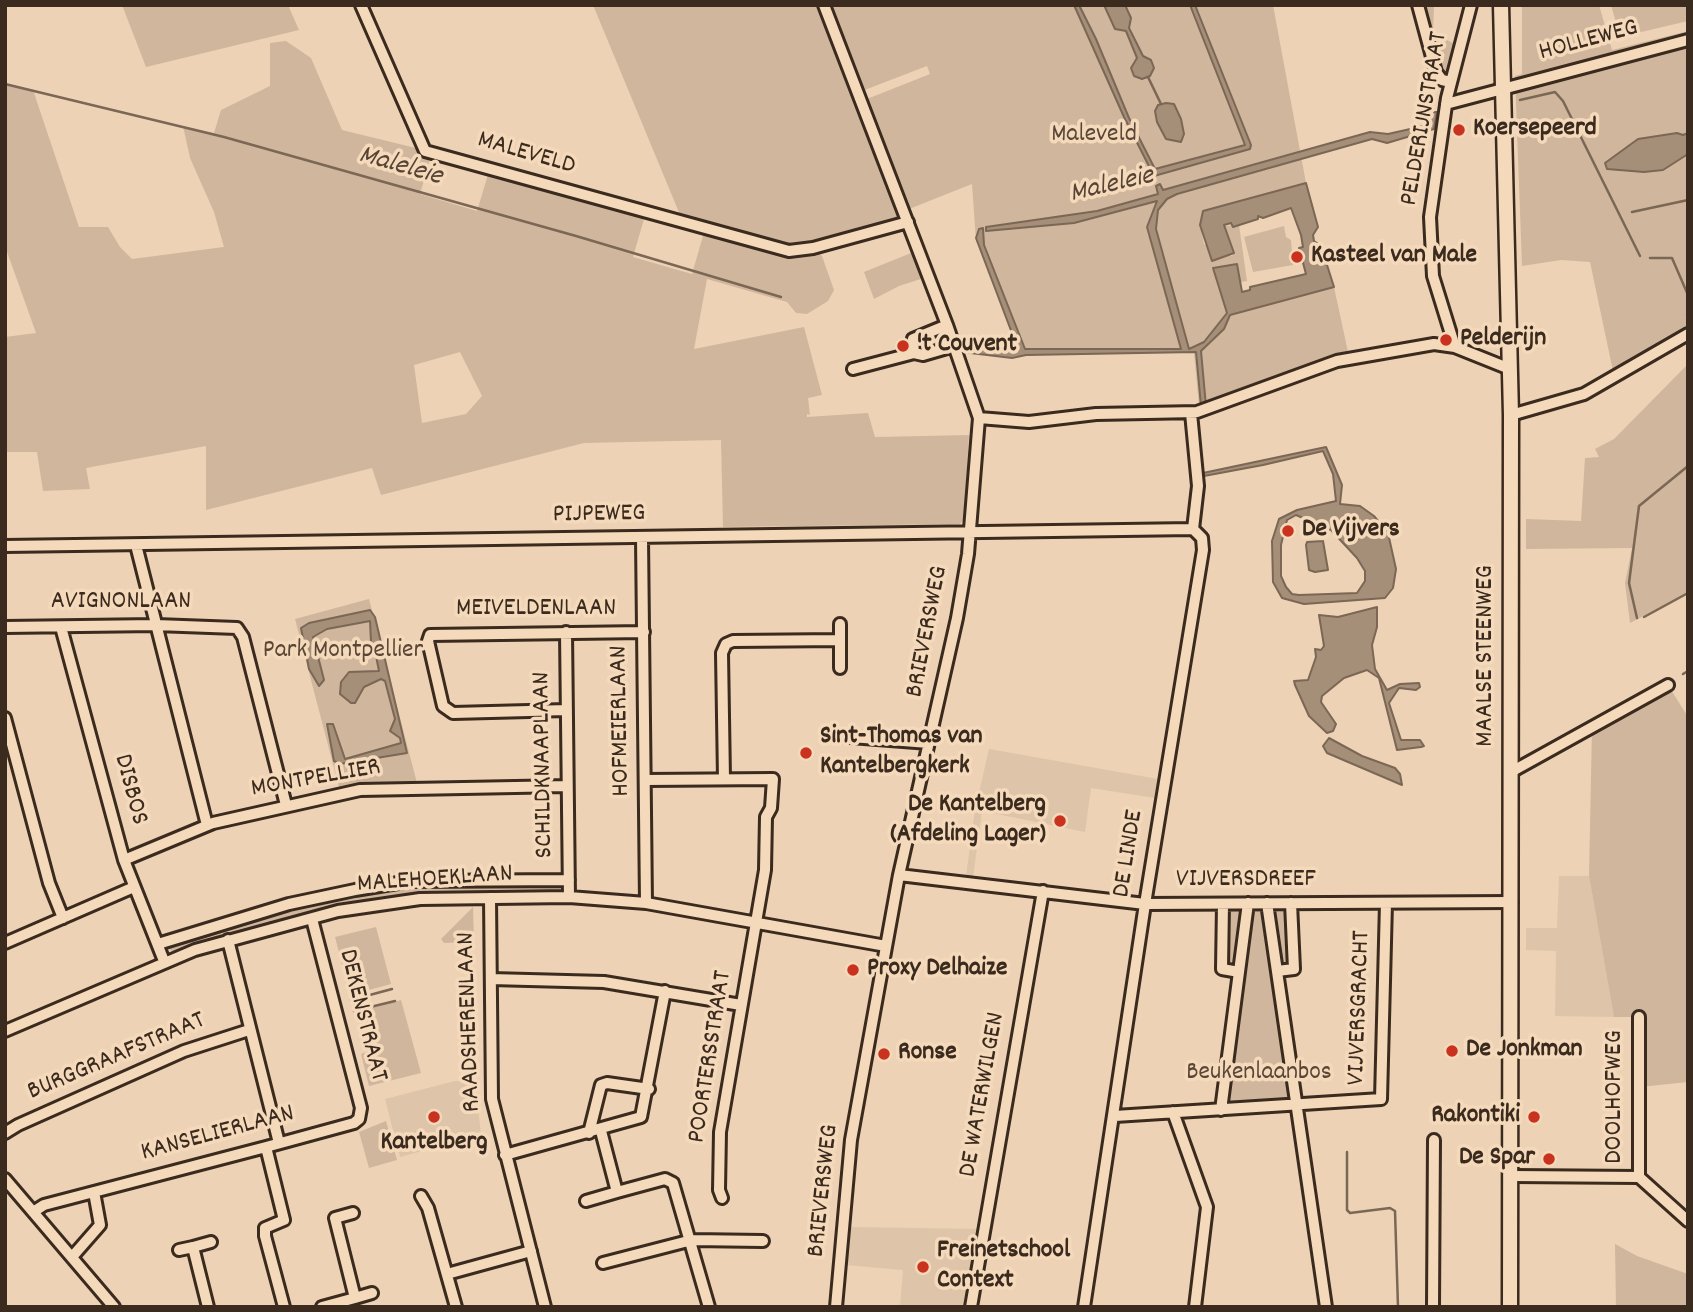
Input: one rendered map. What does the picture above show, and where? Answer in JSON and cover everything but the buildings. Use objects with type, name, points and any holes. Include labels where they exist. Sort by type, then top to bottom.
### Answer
[{"type":"main road","name":"MAALSE STEENWEG","points":[[1501,5],[1511,415],[1510,1307]]},
{"type":"street","name":"MALEVELD","points":[[361,5],[425,150],[789,251],[813,248],[908,222]]},
{"type":"street","points":[[824,5],[908,222]]},
{"type":"street","points":[[1418,5],[1436,72],[1442,80],[1451,82]]},
{"type":"street","name":"PELDERIJNSTRAAT","points":[[1455,347],[1433,276],[1430,249],[1431,200],[1446,104],[1471,5]]},
{"type":"street","name":"HOLLEWEG","points":[[1446,104],[1688,40]]},
{"type":"street","name":"BRIEVERSWEG","points":[[836,1307],[846,1173],[899,876],[951,651],[970,534],[979,418],[908,222]]},
{"type":"street","points":[[914,353],[913,339],[947,325]]},
{"type":"street","points":[[1511,415],[1584,394],[1688,334]]},
{"type":"street","points":[[979,418],[1029,422],[1096,414],[1191,413],[1218,406],[1346,359],[1434,344],[1455,347],[1510,369]]},
{"type":"street","points":[[853,369],[954,346]]},
{"type":"street","name":"DE LINDE","points":[[1084,1307],[1145,904],[1203,550],[1202,538],[1193,529],[1198,486],[1191,413]]},
{"type":"street","name":"PIJPEWEG","points":[[5,547],[1193,529]]},
{"type":"street","name":"HOFMEIERLAAN","points":[[642,538],[646,903]]},
{"type":"street","points":[[136,545],[207,825]]},
{"type":"street","points":[[840,624],[840,668]]},
{"type":"street","name":"AVIGNONLAAN","points":[[5,627],[156,625],[237,628],[243,637],[286,805]]},
{"type":"street","name":"DISBOS","points":[[61,626],[124,860],[164,961]]},
{"type":"street","name":"SCHILDKNAAPLAAN","points":[[566,632],[569,897]]},
{"type":"street","name":"MEIVELDENLAAN","points":[[567,710],[453,713],[443,706],[428,641],[430,635],[644,632]]},
{"type":"street","points":[[646,780],[724,779],[722,653],[726,644],[733,641],[840,640]]},
{"type":"street","points":[[1511,772],[1668,685]]},
{"type":"street","points":[[5,718],[47,876],[63,918]]},
{"type":"street","points":[[838,736],[929,744]]},
{"type":"street","name":"POORTERSSTRAAT","points":[[722,1198],[719,1190],[720,1132],[765,870],[766,817],[771,807],[773,779],[724,779]]},
{"type":"street","name":"MONTPELLIER","points":[[124,860],[207,825],[360,790],[567,786]]},
{"type":"street","name":"VIJVERSDREEF","points":[[899,876],[1145,904],[1512,902]]},
{"type":"street","name":"MALEHOEKLAAN","points":[[158,944],[292,903],[410,881],[569,880]]},
{"type":"street","points":[[5,943],[134,887]]},
{"type":"street","name":"DE WATERWILGEN","points":[[971,1307],[1043,891]]},
{"type":"street","name":"MALEHOEKLAAN","points":[[5,1031],[164,961],[228,940],[362,906],[420,899],[569,897],[646,903],[886,946]]},
{"type":"street","name":"RAADSHERENLAAN","points":[[490,898],[492,1100],[545,1307]]},
{"type":"street","points":[[1221,1110],[1248,903]]},
{"type":"street","points":[[1267,903],[1326,1307]]},
{"type":"street","points":[[1277,971],[1294,969],[1291,903]]},
{"type":"street","name":"VIJVERSGRACHT","points":[[1115,1116],[1381,1099],[1386,903]]},
{"type":"street","points":[[1223,904],[1222,970],[1239,972]]},
{"type":"street","name":"DEKENSTRAAT","points":[[312,919],[361,1108],[359,1119],[354,1123]]},
{"type":"street","points":[[228,940],[279,1143]]},
{"type":"street","points":[[491,979],[583,980],[741,1005]]},
{"type":"street","points":[[505,1155],[601,1131],[641,1117],[649,1089],[665,991]]},
{"type":"street","name":"DOOLHOFWEG","points":[[1639,1017],[1639,1177]]},
{"type":"street","name":"BURGGRAAFSTRAAT","points":[[5,1133],[184,1051],[249,1030]]},
{"type":"street","points":[[589,1133],[601,1085],[607,1083],[649,1089]]},
{"type":"street","points":[[1173,1112],[1207,1207],[1195,1307]]},
{"type":"street","name":"KANSELIERLAAN","points":[[33,1212],[44,1205],[354,1123]]},
{"type":"street","points":[[601,1131],[617,1192]]},
{"type":"street","points":[[1433,1307],[1434,1140]]},
{"type":"street","points":[[266,1147],[284,1220],[265,1227],[265,1236],[284,1307]]},
{"type":"street","points":[[1511,1176],[1639,1177],[1688,1221]]},
{"type":"street","points":[[5,1179],[114,1307]]},
{"type":"street","points":[[586,1201],[665,1179],[673,1182],[692,1240],[705,1306]]},
{"type":"street","points":[[72,1257],[100,1225],[94,1192]]},
{"type":"street","points":[[421,1196],[428,1208],[456,1307]]},
{"type":"street","points":[[352,1213],[335,1218],[355,1298]]},
{"type":"street","points":[[603,1264],[692,1240],[763,1241]]},
{"type":"street","points":[[179,1250],[211,1242]]},
{"type":"street","points":[[193,1247],[208,1307]]},
{"type":"street","points":[[447,1274],[531,1251]]},
{"type":"street","points":[[322,1307],[372,1293]]},
{"type":"shaded area","points":[[1074,5],[1079,5],[1096,39],[1129,118],[1155,169],[1245,145],[1190,5],[1195,5],[1251,145],[1250,149],[1154,176],[1124,117]]},
{"type":"shaded area","points":[[1104,5],[1125,5],[1131,18],[1129,28],[1143,56],[1151,60],[1154,68],[1150,76],[1142,79],[1134,76],[1131,68],[1137,58],[1126,31],[1115,29]]},
{"type":"shaded area","points":[[1174,104],[1181,119],[1184,134],[1181,142],[1166,139],[1157,122],[1155,111],[1158,105]]},
{"type":"shaded area","points":[[1431,112],[1437,112],[1434,129],[1387,143],[1372,139],[1177,194],[1167,199],[1158,210],[1156,229],[1189,349],[1204,342],[1227,313],[1213,268],[1237,264],[1242,292],[1250,290],[1250,287],[1306,274],[1299,248],[1303,247],[1301,235],[1291,208],[1263,218],[1258,216],[1258,219],[1233,227],[1231,223],[1224,225],[1234,253],[1212,261],[1200,225],[1203,211],[1306,183],[1318,227],[1313,235],[1314,241],[1321,246],[1334,287],[1230,315],[1224,329],[1201,351],[1206,406],[1201,406],[1196,352],[1026,355],[1012,358],[962,352],[963,348],[970,347],[996,352],[1018,349],[976,238],[979,229],[983,228],[984,245],[1025,349],[1181,349],[1147,227],[1157,201],[1074,223],[986,231],[986,227],[1097,211],[1158,194],[1156,186],[1160,184],[1163,190],[1370,132],[1388,134],[1428,125]]},
{"type":"shaded area","points":[[1688,133],[1688,154],[1663,170],[1644,172],[1607,169],[1605,163],[1638,139]]},
{"type":"shaded area","points":[[1326,447],[1342,485],[1340,504],[1360,506],[1374,516],[1388,533],[1396,569],[1393,588],[1385,598],[1304,604],[1282,598],[1273,582],[1272,541],[1279,519],[1297,510],[1336,501],[1333,474],[1323,451],[1204,476],[1203,473]],"holes":[[[1296,515],[1331,530],[1357,558],[1365,571],[1365,581],[1357,593],[1292,594],[1281,576],[1281,545],[1287,520]]]},
{"type":"shaded area","points":[[1323,541],[1328,570],[1309,570],[1307,542]]},
{"type":"shaded area","points":[[1377,607],[1377,627],[1372,645],[1375,669],[1387,690],[1400,684],[1419,683],[1420,687],[1416,690],[1399,688],[1389,703],[1401,740],[1420,740],[1424,746],[1421,747],[1397,750],[1379,678],[1367,670],[1344,678],[1322,696],[1321,702],[1336,724],[1333,731],[1327,733],[1309,716],[1295,685],[1294,681],[1308,680],[1316,657],[1315,649],[1321,650],[1324,646],[1319,615],[1338,617]]},
{"type":"shaded area","points":[[370,610],[375,617],[407,753],[340,764],[334,761],[327,724],[333,724],[345,759],[401,743],[400,738],[390,731],[395,719],[385,681],[381,679],[364,687],[355,703],[340,694],[341,682],[349,672],[379,671],[375,651],[368,652],[367,649],[371,642],[370,621],[327,629],[313,637],[324,680],[319,686],[309,669],[301,628],[309,623]]},
{"type":"shaded area","points":[[1329,738],[1362,756],[1395,768],[1400,774],[1402,785],[1327,753],[1323,746]]},
{"type":"shaded area","name":"De Kantelberg (Afdeling Lager)","points":[[989,749],[1158,779],[1155,798],[1091,788],[1085,832],[982,811],[973,877],[966,876],[975,810]]},
{"type":"shaded area","points":[[1559,876],[1589,876],[1614,1017],[1555,1016],[1556,951],[1526,950],[1526,928],[1557,928]]},
{"type":"shaded area","name":"Kantelberg","points":[[455,1081],[475,1081],[481,1135],[400,1157],[385,1099]]},
{"type":"shaded area","name":"Freinetschool Context","points":[[849,1227],[979,1229],[964,1307],[900,1307],[903,1270],[846,1265]]},
{"type":"green space","points":[[122,5],[288,5],[299,30],[146,67]]},
{"type":"green space","points":[[593,5],[821,5],[900,210],[895,223],[814,249],[822,256],[834,290],[828,301],[807,314],[796,313],[787,302],[707,279],[694,349],[804,327],[822,395],[808,398],[810,415],[807,414],[807,417],[868,413],[875,437],[969,435],[964,519],[960,524],[723,527],[721,440],[584,443],[381,495],[372,468],[206,510],[206,446],[86,468],[90,489],[43,491],[37,452],[5,452],[5,337],[36,333],[5,246],[5,83],[33,90],[79,227],[108,227],[120,247],[132,259],[224,247],[214,212],[190,158],[183,126],[214,133],[221,110],[270,86],[270,43],[286,41],[311,58],[342,130],[432,152],[420,194],[477,211],[490,168],[646,212],[633,257],[692,274],[705,229],[683,222]],"holes":[[[460,352],[482,396],[466,414],[422,423],[414,365]]]},
{"type":"green space","name":"Maleveld","points":[[830,5],[1273,5],[1306,183],[1203,211],[1200,225],[1204,244],[1232,256],[1234,253],[1224,226],[1239,225],[1247,281],[1241,282],[1237,265],[1213,268],[1227,313],[1231,315],[1334,287],[1348,352],[1199,406],[1194,353],[1020,352],[976,241],[972,184],[909,209],[867,99],[930,74],[927,66],[862,91]]},
{"type":"green space","points":[[1414,5],[1434,5],[1433,33],[1461,47],[1451,82],[1434,80]]},
{"type":"green space","points":[[1522,5],[1599,5],[1612,50],[1688,31],[1688,329],[1613,371],[1590,262],[1561,260],[1522,266],[1515,76],[1522,74]]},
{"type":"green space","points":[[1611,5],[1688,5],[1688,21],[1620,37]]},
{"type":"green space","points":[[1284,226],[1286,237],[1291,240],[1293,265],[1253,272],[1244,237]]},
{"type":"green space","points":[[916,251],[927,277],[899,286],[874,299],[864,272]]},
{"type":"green space","points":[[1688,364],[1688,593],[1630,623],[1625,583],[1632,548],[1526,549],[1526,519],[1581,521],[1585,458],[1599,457],[1595,449],[1614,439]]},
{"type":"green space","name":"Park Montpellier","points":[[369,599],[417,783],[342,788],[339,787],[295,619]]},
{"type":"green space","points":[[1668,685],[1688,717],[1688,1082],[1640,1087],[1639,1017],[1614,1017],[1589,876],[1592,727]]},
{"type":"green space","points":[[409,885],[559,885],[560,888],[558,893],[407,897],[177,953],[168,949],[168,945],[209,930],[354,893]]},
{"type":"green space","points":[[1240,906],[1244,910],[1236,967],[1225,965],[1227,909]]},
{"type":"green space","points":[[473,907],[474,942],[444,943],[441,939]]},
{"type":"green space","points":[[1273,907],[1287,908],[1291,964],[1280,967]]},
{"type":"green space","name":"Beukenlaanbos","points":[[1252,910],[1266,911],[1292,1103],[1225,1105]]},
{"type":"green space","points":[[376,927],[391,984],[350,995],[335,937]]},
{"type":"green space","points":[[401,1000],[421,1073],[369,1086],[361,1054],[367,1052],[364,1037],[372,1035],[369,1023],[360,1026],[357,1012]]},
{"type":"green space","points":[[462,1001],[474,1001],[475,1048],[462,1049]]},
{"type":"green space","points":[[386,1121],[397,1160],[369,1168],[359,1132]]},
{"type":"green space","points":[[1615,1244],[1637,1256],[1688,1274],[1688,1307],[1616,1307]]},
{"type":"waterway","points":[[1148,77],[1161,104]]},
{"type":"waterway","name":"Maleleie","points":[[5,84],[224,137],[781,297]]},
{"type":"waterway","name":"Maleleie","points":[[1520,100],[1555,92],[1563,101],[1640,256]]},
{"type":"waterway","points":[[1632,212],[1688,200]]},
{"type":"waterway","name":"Maleleie","points":[[1650,258],[1672,258],[1688,295]]},
{"type":"waterway","points":[[1637,618],[1629,583],[1639,506],[1688,466]]},
{"type":"waterway","points":[[1644,617],[1688,593]]},
{"type":"waterway","points":[[1683,674],[1688,671]]},
{"type":"waterway","points":[[351,1000],[392,989]]},
{"type":"waterway","points":[[354,1011],[395,1001]]},
{"type":"waterway","points":[[1347,1152],[1347,1210],[1350,1213],[1390,1208],[1395,1211],[1398,1307]]},
{"type":"place","name":"Koersepeerd","points":[[1459,130]]},
{"type":"place","name":"Kasteel van Male","points":[[1297,257]]},
{"type":"place","name":"Pelderijn","points":[[1446,340]]},
{"type":"place","name":"'t Couvent","points":[[903,346]]},
{"type":"place","name":"De Vijvers","points":[[1288,531]]},
{"type":"place","name":"Sint-Thomas van Kantelbergkerk","points":[[806,753]]},
{"type":"place","name":"De Kantelberg (Afdeling Lager)","points":[[1060,821]]},
{"type":"place","name":"Proxy Delhaize","points":[[853,970]]},
{"type":"place","name":"De Jonkman","points":[[1452,1051]]},
{"type":"place","name":"Ronse","points":[[884,1054]]},
{"type":"place","name":"Kantelberg","points":[[434,1117]]},
{"type":"place","name":"Rakontiki","points":[[1534,1117]]},
{"type":"place","name":"De Spar","points":[[1549,1159]]},
{"type":"place","name":"Freinetschool Context","points":[[923,1267]]}]
